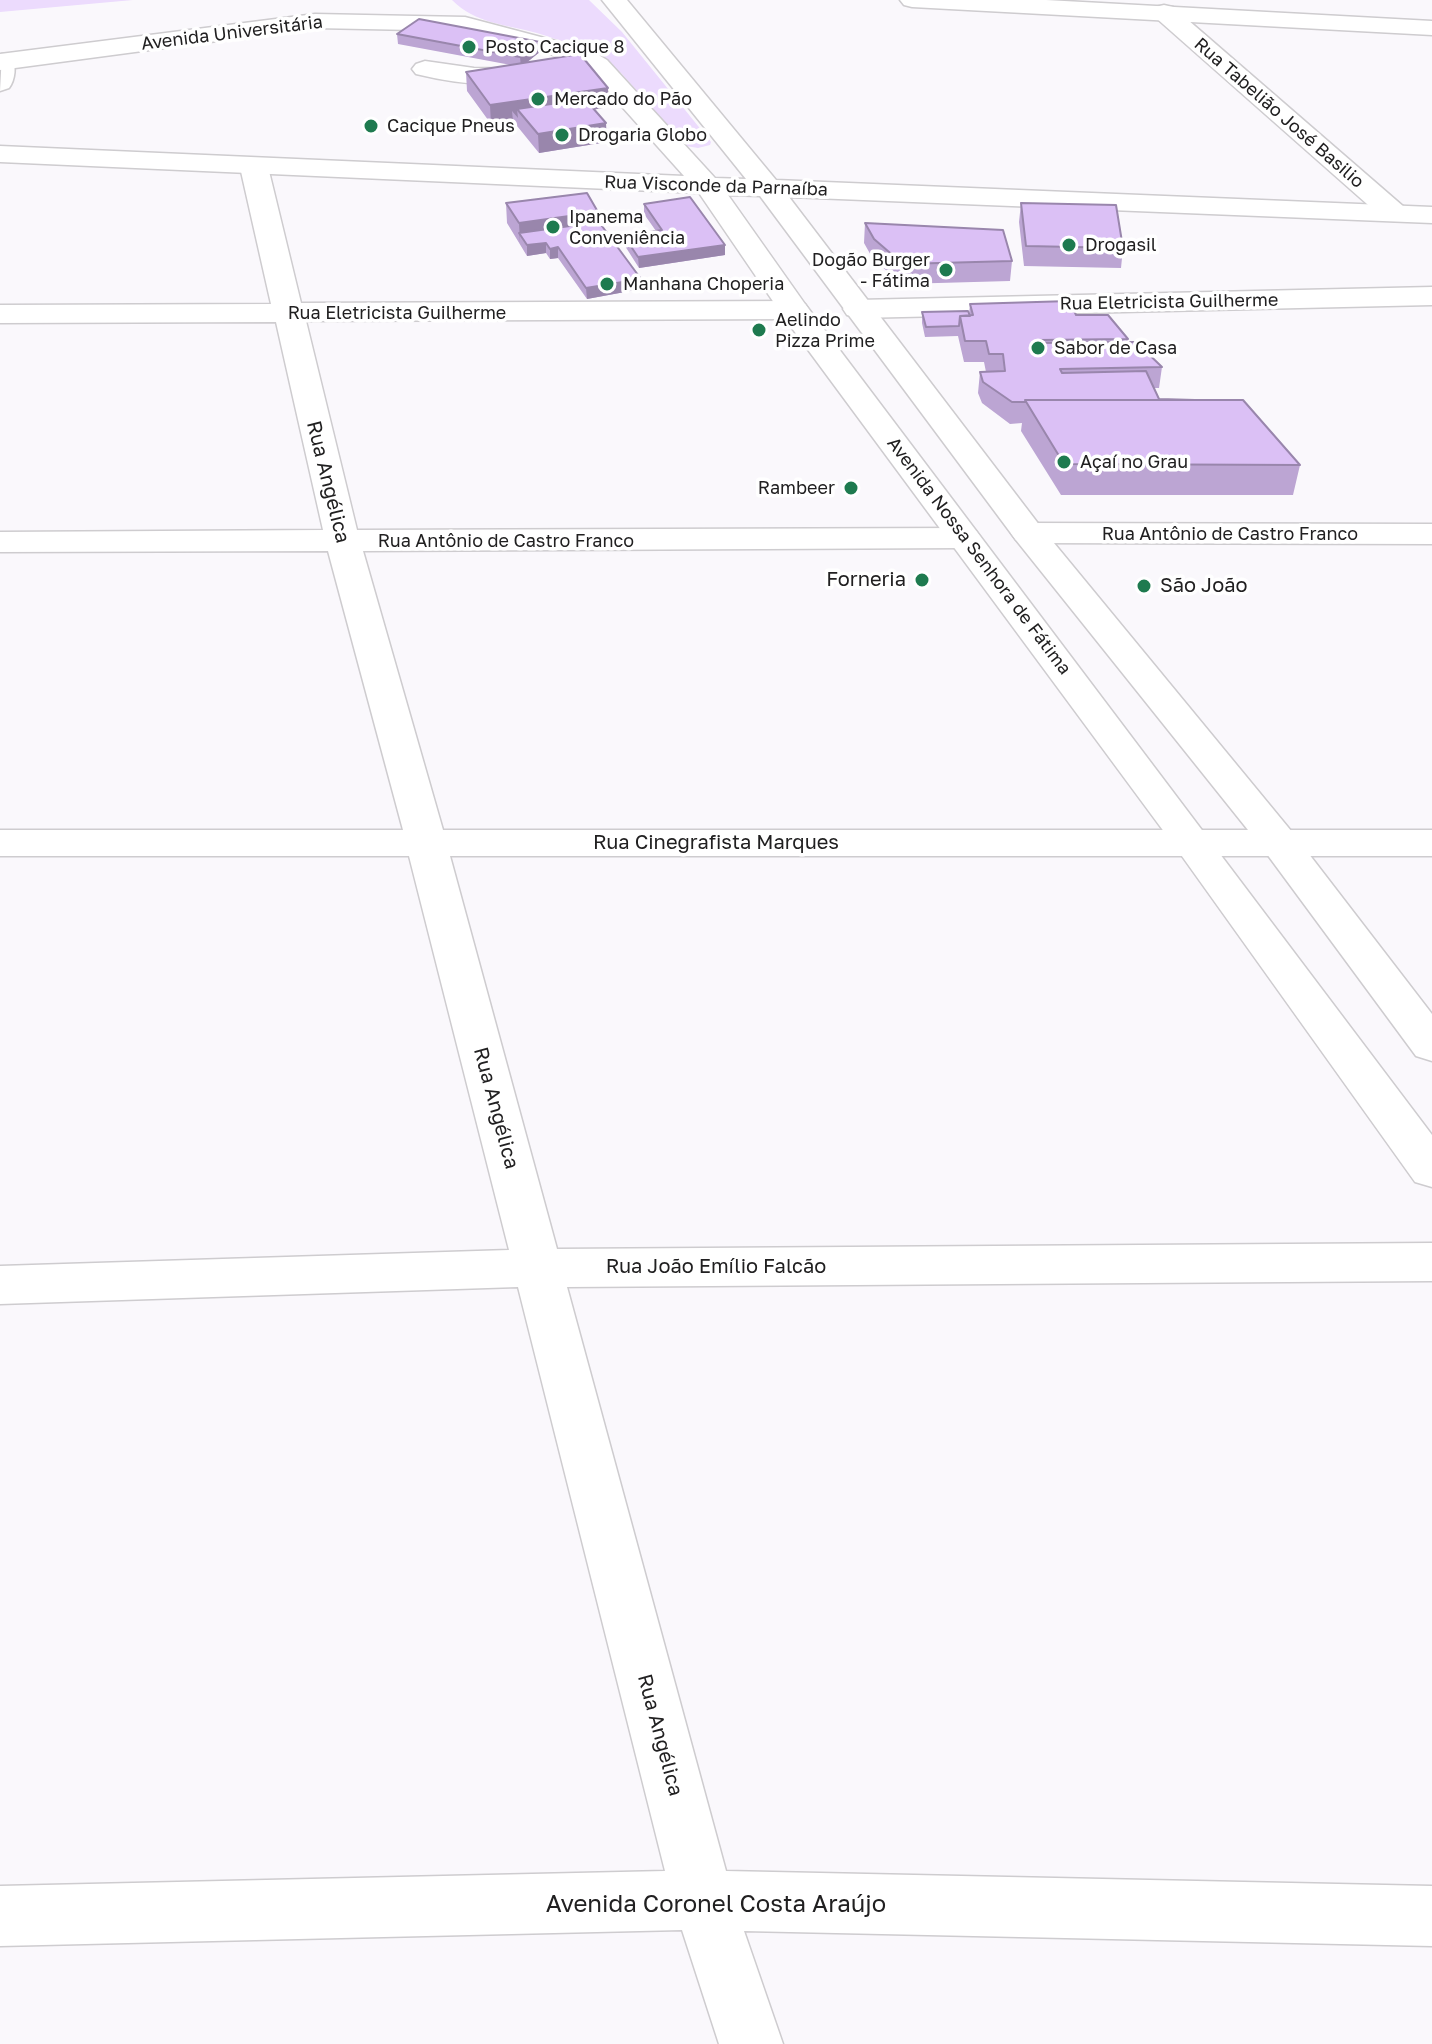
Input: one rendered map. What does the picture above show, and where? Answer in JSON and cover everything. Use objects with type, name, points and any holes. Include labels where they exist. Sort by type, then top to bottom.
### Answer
[{"type":"street","points":[[430,0],[465,24]]},
{"type":"street","points":[[912,0],[1432,28]]},
{"type":"street","points":[[619,6],[768,188],[1028,533],[1278,841],[1432,1045]]},
{"type":"street","name":"Avenida Universitária","points":[[8,57],[232,7]]},
{"type":"street","name":"Rua Tabelião José Basilio","points":[[1164,12],[1394,213]]},
{"type":"street","name":"Avenida Universitária","points":[[8,57],[315,21],[465,24]]},
{"type":"street","name":"Avenida Nossa Senhora de Fátima","points":[[465,24],[581,55],[611,76],[708,186],[794,310],[1193,843],[1432,1170]]},
{"type":"street","points":[[425,69],[474,76],[514,76],[581,55]]},
{"type":"street","name":"Rua Visconde da Parnaíba","points":[[0,154],[1432,215]]},
{"type":"street","name":"Rua Angélica","points":[[254,167],[343,542],[426,842],[703,1900],[751,2044]]},
{"type":"street","name":"Rua Eletricista Guilherme","points":[[858,309],[1432,296]]},
{"type":"street","name":"Rua Eletricista Guilherme","points":[[0,314],[794,310]]},
{"type":"street","name":"Rua Antônio de Castro Franco","points":[[1028,533],[1432,534]]},
{"type":"street","name":"Rua Antônio de Castro Franco","points":[[0,542],[964,538]]},
{"type":"street","name":"Rua Cinegrafista Marques","points":[[0,843],[1432,843]]},
{"type":"street","name":"Rua João Emílio Falcão","points":[[0,1285],[538,1268],[1432,1262]]},
{"type":"street","name":"Avenida Coronel Costa Araújo","points":[[0,1916],[703,1900],[1432,1916]]},
{"type":"shaded area","points":[[0,0],[133,0],[0,12]]},
{"type":"shaded area","points":[[452,0],[589,0],[622,32],[711,142],[710,145],[698,148],[686,146],[621,73],[602,60],[548,37],[481,19]]},
{"type":"building","points":[[419,19],[540,42],[520,57],[397,34]]},
{"type":"building","points":[[580,54],[608,88],[490,105],[466,72]]},
{"type":"building","points":[[585,99],[606,123],[538,134],[517,109]]},
{"type":"building","points":[[587,193],[598,212],[519,223],[506,203]]},
{"type":"building","points":[[690,197],[725,245],[638,257],[624,236],[662,230],[644,204]]},
{"type":"building","points":[[1021,203],[1116,205],[1123,248],[1026,246]]},
{"type":"building","points":[[599,222],[641,279],[586,288],[558,247],[550,249],[546,243],[527,245],[519,233]]},
{"type":"building","points":[[865,223],[1003,230],[1012,261],[903,264],[874,239]]},
{"type":"building","points":[[1070,301],[1076,315],[1108,315],[1128,339],[1038,340],[1036,343],[1136,342],[1162,367],[1060,369],[1062,373],[1146,371],[1159,399],[1195,400],[1012,402],[983,382],[980,372],[1005,371],[1003,354],[989,354],[986,341],[965,341],[960,316],[973,315],[970,304]]},
{"type":"building","points":[[968,311],[970,316],[960,316],[959,326],[926,327],[922,312]]},
{"type":"building","points":[[1025,400],[1243,400],[1300,465],[1064,464]]},
{"type":"place","name":"Posto Cacique 8","points":[[469,47]]},
{"type":"place","name":"Mercado do Pão","points":[[538,99]]},
{"type":"place","name":"Cacique Pneus","points":[[371,126]]},
{"type":"place","name":"Drogaria Globo","points":[[562,135]]},
{"type":"place","name":"Ipanema Conveniência","points":[[553,227]]},
{"type":"place","name":"Drogasil","points":[[1069,245]]},
{"type":"place","name":"Dogão Burger - Fátima","points":[[946,270]]},
{"type":"place","name":"Manhana Choperia","points":[[607,284]]},
{"type":"place","name":"Aelindo Pizza Prime","points":[[759,330]]},
{"type":"place","name":"Sabor de Casa","points":[[1038,348]]},
{"type":"place","name":"Açaí no Grau","points":[[1064,462]]},
{"type":"place","name":"Rambeer","points":[[851,488]]},
{"type":"place","name":"Forneria","points":[[922,580]]},
{"type":"place","name":"São João","points":[[1144,586]]}]
